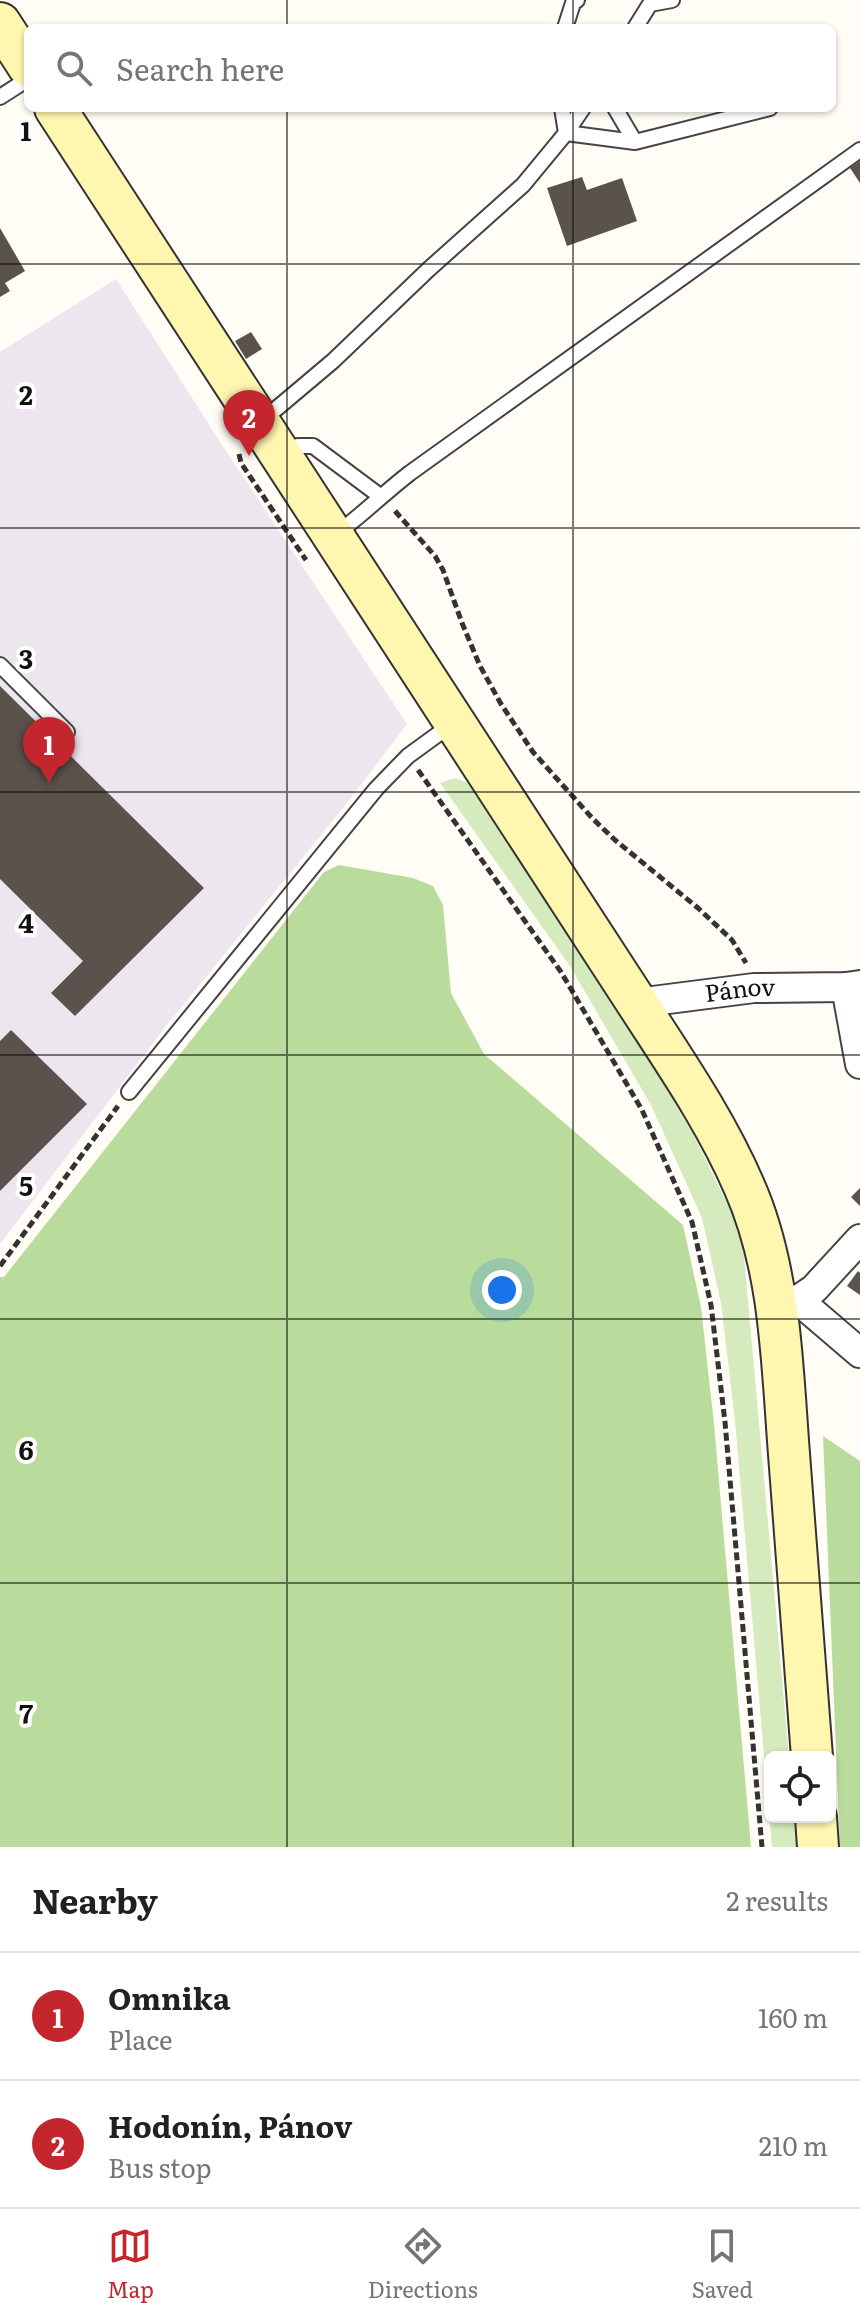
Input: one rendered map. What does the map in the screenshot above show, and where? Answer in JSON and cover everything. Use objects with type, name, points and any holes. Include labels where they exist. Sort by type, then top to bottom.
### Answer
[{"type":"main road","points":[[0,23],[24,60]]},
{"type":"main road","points":[[58,112],[637,1003],[711,1119],[745,1186],[769,1267],[786,1299],[782,1358],[812,1751]]},
{"type":"main road","points":[[816,1823],[818,1847]]},
{"type":"street","name":"Pánov","points":[[637,1003],[754,988],[853,986],[860,1064]]},
{"type":"street","points":[[786,1299],[814,1289],[860,1239]]},
{"type":"street","points":[[786,1299],[860,1353]]},
{"type":"lane","points":[[566,24],[573,3],[577,0]]},
{"type":"lane","points":[[637,24],[646,2],[672,0]]},
{"type":"lane","points":[[0,97],[24,82]]},
{"type":"lane","points":[[563,112],[566,133]]},
{"type":"lane","points":[[380,496],[313,446],[298,446],[269,437],[333,361],[523,185],[580,112]]},
{"type":"lane","points":[[617,112],[635,142]]},
{"type":"lane","points":[[566,133],[635,142],[754,112]]},
{"type":"lane","points":[[334,536],[355,521],[380,496],[860,150]]},
{"type":"lane","points":[[0,665],[67,732]]},
{"type":"lane","points":[[129,1092],[376,789],[408,756],[455,722]]},
{"type":"path","points":[[380,496],[422,538],[435,556],[480,666],[533,752],[615,840],[732,940],[744,957],[754,988]]},
{"type":"path","points":[[408,756],[561,972],[642,1110],[692,1222],[711,1305],[725,1422],[762,1847]]},
{"type":"path","points":[[0,1266],[129,1092]]},
{"type":"shaded area","points":[[116,279],[407,724],[163,1030],[0,1244],[0,352]]},
{"type":"green space","points":[[455,778],[468,783],[494,815],[620,1012],[693,1134],[742,1234],[788,1751],[764,1751],[764,1755],[735,1421],[721,1303],[702,1218],[651,1105],[570,966],[440,783]]},
{"type":"green space","points":[[339,865],[413,878],[433,886],[443,905],[451,993],[484,1054],[683,1225],[701,1307],[714,1424],[751,1847],[0,1847],[0,1277],[4,1277],[324,872]]},
{"type":"green space","points":[[823,1436],[860,1461],[860,1847],[840,1847]]},
{"type":"green space","points":[[770,1823],[795,1823],[797,1847],[772,1847]]},
{"type":"building","points":[[860,161],[860,183],[850,168]]},
{"type":"building","points":[[582,177],[587,190],[622,178],[637,221],[567,246],[547,188]]},
{"type":"building","points":[[0,228],[25,271],[5,283],[10,291],[0,297]]},
{"type":"building","points":[[251,332],[262,349],[246,359],[235,341]]},
{"type":"building","points":[[0,686],[204,888],[75,1016],[51,993],[83,961],[0,879]]},
{"type":"building","points":[[11,1030],[87,1104],[0,1191],[0,1041]]},
{"type":"building","points":[[860,1188],[860,1206],[851,1197]]},
{"type":"building","points":[[858,1271],[860,1273],[860,1295],[847,1286]]},
{"type":"place","name":"Hodonín, Pánov","points":[[249,456]]},
{"type":"place","name":"Omnika","points":[[49,783]]}]
